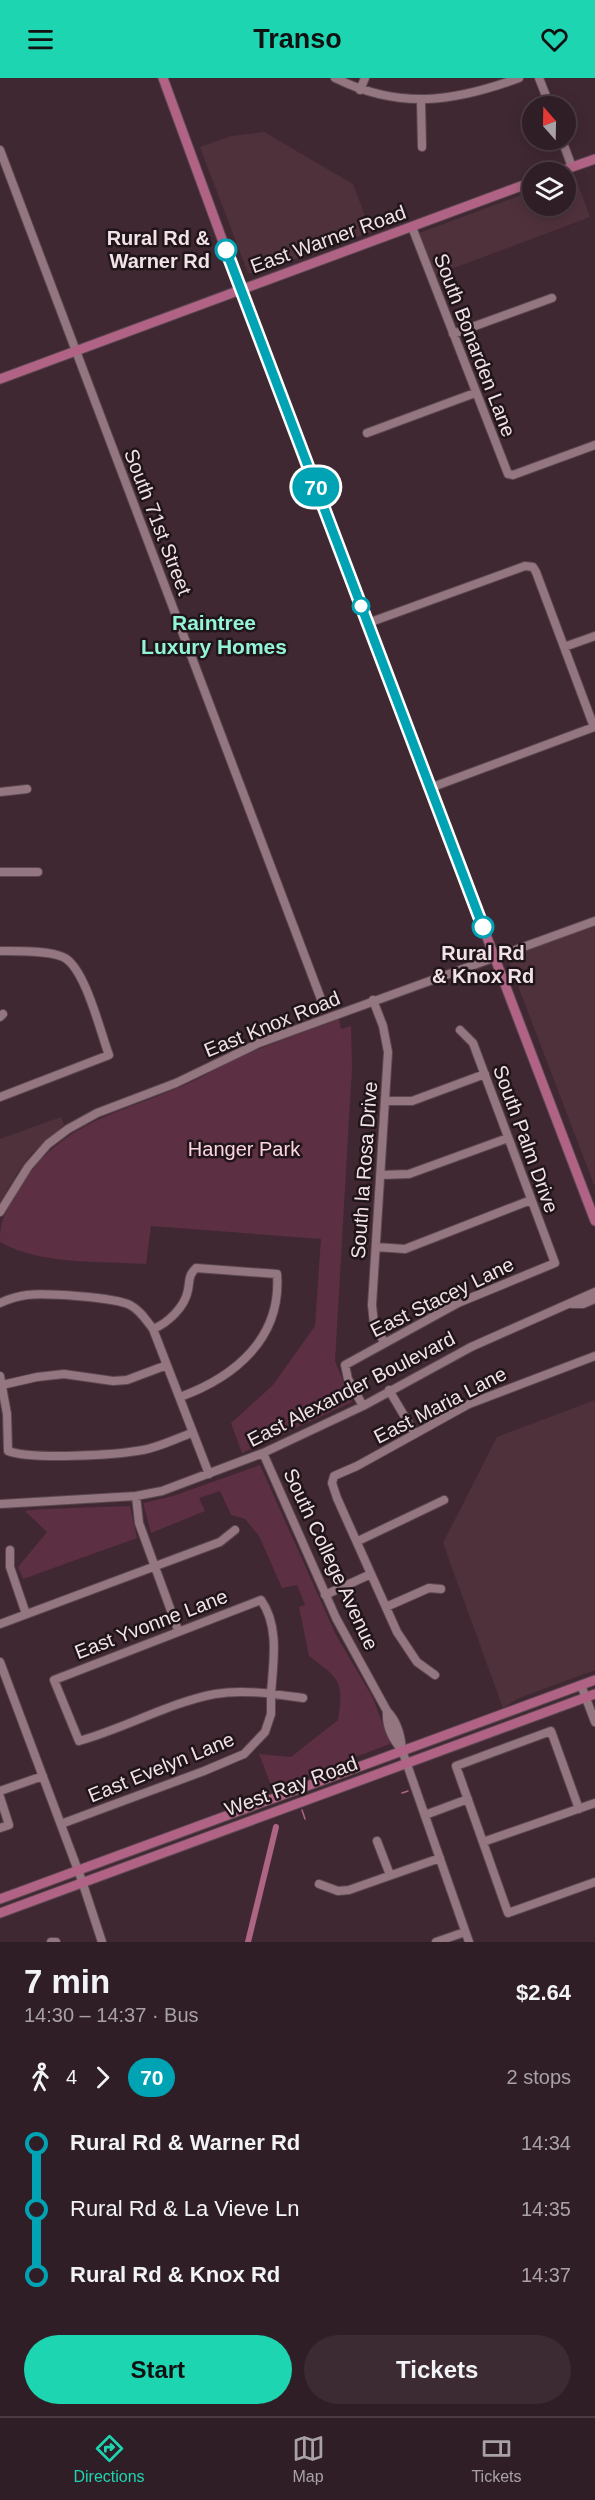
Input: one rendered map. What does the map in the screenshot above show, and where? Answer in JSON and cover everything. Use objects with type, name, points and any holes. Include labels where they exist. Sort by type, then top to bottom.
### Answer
[{"type":"main road","points":[[163,78],[241,291],[595,1221]]},
{"type":"main road","points":[[576,166],[595,159]]},
{"type":"main road","name":"East Warner Road","points":[[0,379],[522,186]]},
{"type":"main road","name":"West Ray Road","points":[[0,1899],[80,1875],[404,1756],[595,1680]]},
{"type":"main road","name":"West Ray Road","points":[[404,1756],[590,1695]]},
{"type":"main road","name":"West Ray Road","points":[[0,1913],[80,1875]]},
{"type":"street","points":[[335,78],[360,90],[388,97],[421,100],[469,94],[519,78]]},
{"type":"street","points":[[360,90],[365,78]]},
{"type":"street","points":[[539,78],[546,96]]},
{"type":"street","points":[[421,100],[422,147]]},
{"type":"street","name":"South 71st Street","points":[[0,150],[324,1006]]},
{"type":"street","name":"South Bonarden Lane","points":[[412,226],[508,474],[513,475],[595,445]]},
{"type":"street","points":[[453,334],[552,298]]},
{"type":"street","points":[[367,433],[475,393]]},
{"type":"street","points":[[368,623],[525,566],[533,567],[564,647],[594,727],[430,788]]},
{"type":"street","points":[[564,647],[595,636]]},
{"type":"street","points":[[0,792],[27,789]]},
{"type":"street","points":[[0,872],[38,872]]},
{"type":"street","name":"East Knox Road","points":[[0,1212],[28,1167],[43,1149],[87,1118],[176,1083],[243,1050],[373,1000],[595,921]]},
{"type":"street","points":[[0,951],[63,957],[72,964],[79,973],[109,1055],[0,1097]]},
{"type":"street","name":"South la Rosa Drive","points":[[373,1000],[383,1026],[388,1052],[372,1305],[374,1324],[384,1342]]},
{"type":"street","name":"South Palm Drive","points":[[460,1030],[473,1043],[555,1263]]},
{"type":"street","points":[[386,1101],[412,1101],[485,1074]]},
{"type":"street","points":[[381,1175],[409,1174],[508,1138]]},
{"type":"street","points":[[376,1247],[405,1248],[531,1200]]},
{"type":"street","name":"East Stacey Lane","points":[[363,1406],[348,1379],[345,1365],[458,1303],[555,1263]]},
{"type":"street","points":[[153,1329],[170,1319],[181,1305],[188,1292],[189,1276],[196,1268],[277,1274],[279,1295],[273,1316],[260,1341],[228,1374],[203,1388],[180,1397]]},
{"type":"street","name":"East Alexander Boulevard","points":[[0,1504],[136,1496],[162,1491],[263,1453],[363,1406],[471,1347],[595,1292]]},
{"type":"street","points":[[0,1303],[29,1294],[110,1299],[129,1305],[141,1314],[153,1329],[209,1474]]},
{"type":"street","name":"East Alexander Boulevard","points":[[571,1304],[583,1304],[595,1299]]},
{"type":"street","name":"East Maria Lane","points":[[358,1541],[334,1490],[332,1483],[334,1476],[357,1466],[470,1404],[595,1356]]},
{"type":"street","points":[[167,1365],[127,1380],[113,1381],[64,1374],[1,1380],[7,1414],[8,1451],[16,1454],[51,1456],[144,1450],[192,1433]]},
{"type":"street","points":[[389,1390],[415,1434]]},
{"type":"street","name":"South College Avenue","points":[[263,1453],[325,1595],[387,1711],[386,1720],[404,1756],[469,1942]]},
{"type":"street","points":[[136,1496],[140,1523],[178,1630]]},
{"type":"street","points":[[435,1675],[417,1662],[397,1632],[358,1541],[444,1500]]},
{"type":"street","points":[[0,1624],[220,1542],[235,1530]]},
{"type":"street","points":[[10,1550],[10,1567],[26,1614]]},
{"type":"street","points":[[325,1595],[371,1574]]},
{"type":"street","points":[[386,1607],[429,1588],[441,1589]]},
{"type":"street","name":"East Yvonne Lane","points":[[261,1600],[178,1630],[54,1680],[79,1741],[215,1694],[237,1692],[272,1694]]},
{"type":"street","name":"East Evelyn Lane","points":[[61,1824],[204,1772],[244,1754],[265,1732],[271,1714],[275,1641],[267,1608],[261,1600]]},
{"type":"street","points":[[0,1662],[80,1875],[102,1942]]},
{"type":"street","points":[[581,1685],[590,1695],[595,1722]]},
{"type":"street","points":[[272,1694],[303,1698]]},
{"type":"street","points":[[579,1809],[551,1731],[456,1766],[508,1912],[595,1882]]},
{"type":"street","points":[[0,1791],[43,1776]]},
{"type":"street","points":[[0,1797],[9,1825],[0,1828]]},
{"type":"street","points":[[425,1815],[468,1799]]},
{"type":"street","points":[[483,1842],[595,1803]]},
{"type":"street","points":[[377,1841],[390,1875]]},
{"type":"street","points":[[319,1884],[339,1891],[349,1890],[440,1858]]},
{"type":"street","points":[[436,1942],[465,1932]]},
{"type":"shaded area","points":[[264,132],[353,184],[371,232],[255,273],[248,273],[200,147],[232,136]]},
{"type":"shaded area","points":[[576,179],[590,217],[427,278],[411,236],[522,195],[522,216],[576,216]]},
{"type":"shaded area","points":[[595,925],[595,1187],[507,957]]},
{"type":"shaded area","points":[[61,1117],[64,1125],[32,1153],[0,1202],[0,1139]]},
{"type":"shaded area","points":[[595,1400],[595,1670],[519,1698],[503,1708],[443,1543],[497,1437]]},
{"type":"green space","name":"Hanger Park","points":[[339,1019],[341,1029],[351,1026],[352,1067],[335,1361],[352,1402],[242,1453],[231,1423],[273,1385],[315,1326],[321,1239],[151,1226],[146,1264],[71,1260],[33,1255],[0,1242],[1,1227],[7,1210],[34,1168],[52,1149],[72,1134],[114,1113],[187,1084],[245,1055]]},
{"type":"green space","points":[[260,1465],[336,1635],[373,1698],[390,1744],[272,1788],[259,1754],[291,1757],[338,1720],[340,1707],[340,1689],[337,1682],[327,1670],[309,1656],[299,1607],[305,1605],[297,1585],[282,1588],[259,1536],[245,1519],[231,1515],[220,1491],[199,1498],[205,1511],[151,1533],[143,1503],[173,1496]]},
{"type":"green space","points":[[130,1506],[137,1538],[23,1579],[18,1567],[47,1532],[25,1511],[0,1513],[44,1509]]},
{"type":"waterway","points":[[402,1793],[408,1791]]},
{"type":"waterway","points":[[302,1810],[305,1819]]},
{"type":"waterway","points":[[248,1942],[276,1827]]},
{"type":"bus line","name":"70","points":[[226,250],[483,927]]},
{"type":"place","name":"Rural Rd & Warner Rd","points":[[226,250]]},
{"type":"place","name":"Rural Rd & Knox Rd","points":[[483,927]]},
{"type":"district","name":"Raintree Luxury Homes","points":[[214,634]]}]
